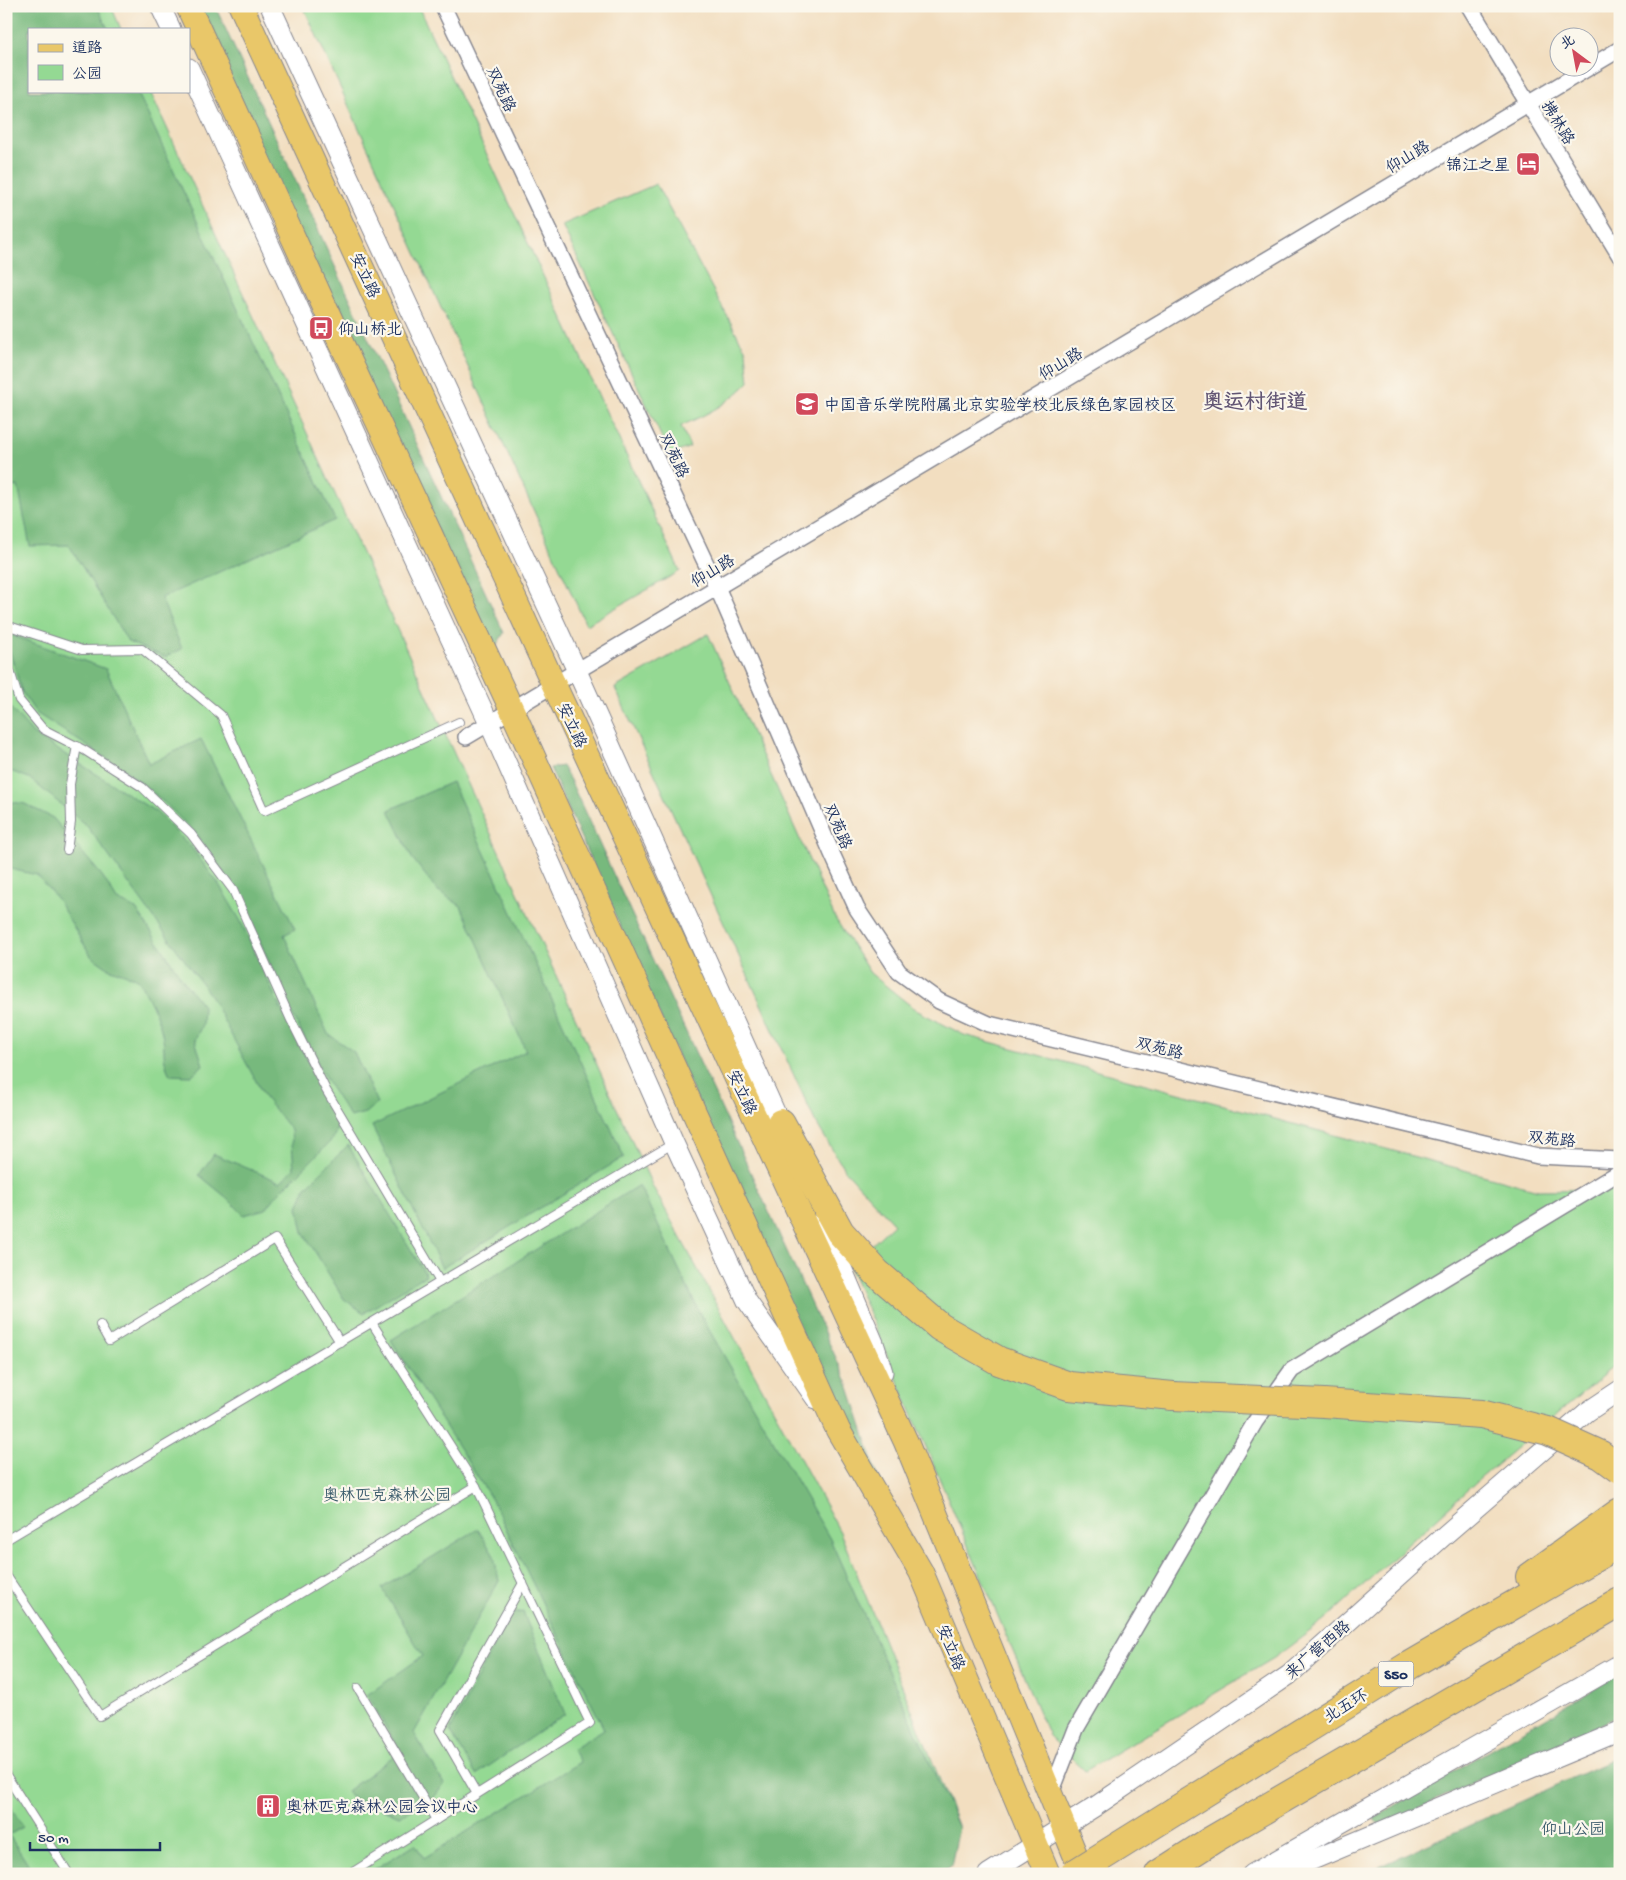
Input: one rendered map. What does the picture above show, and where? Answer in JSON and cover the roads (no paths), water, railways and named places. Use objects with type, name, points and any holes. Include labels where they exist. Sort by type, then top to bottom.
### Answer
[{"type":"highway","points":[[781,1123],[840,1232],[877,1272],[940,1327],[1000,1361],[1069,1386],[1173,1396],[1324,1403],[1481,1414],[1548,1430],[1601,1455],[1620,1469]]},
{"type":"highway","points":[[1410,1665],[1620,1512]]},
{"type":"highway","name":"北五环","points":[[1074,1874],[1410,1665],[1620,1543]]},
{"type":"highway","points":[[1159,1874],[1212,1840],[1620,1602]]},
{"type":"main road","name":"安立路","points":[[188,6],[332,323],[512,710],[838,1430],[921,1572],[1048,1874]]},
{"type":"main road","name":"安立路","points":[[241,6],[906,1442],[1083,1874]]},
{"type":"street","points":[[160,6],[171,28]]},
{"type":"street","name":"安立路","points":[[270,6],[577,671],[781,1123],[874,1343],[906,1442]]},
{"type":"street","name":"双苑路","points":[[443,6],[717,587],[829,847],[858,909],[898,972],[939,1001],[989,1024],[1538,1156],[1620,1160]]},
{"type":"street","name":"拂林路","points":[[1469,6],[1620,256]]},
{"type":"street","name":"仰山路","points":[[466,737],[1620,49]]},
{"type":"street","name":"安立路","points":[[190,70],[489,724],[674,1143],[747,1301],[838,1430]]},
{"type":"street","points":[[1050,1796],[1076,1729],[1255,1422],[1292,1370],[1620,1172]]},
{"type":"street","name":"来广营西路","points":[[988,1874],[1063,1828],[1289,1675],[1446,1534],[1587,1412],[1620,1390]]},
{"type":"street","points":[[1252,1874],[1620,1664]]},
{"type":"street","points":[[1280,1874],[1620,1732]]},
{"type":"lane","points":[[6,625],[82,650],[142,649],[220,715],[264,811],[459,722]]},
{"type":"lane","points":[[6,658],[18,700],[43,729],[78,746],[142,787],[192,834],[232,890],[291,1020],[326,1090],[440,1282]]},
{"type":"lane","points":[[67,850],[71,822],[70,784],[78,746]]},
{"type":"lane","points":[[6,1540],[674,1143]]},
{"type":"lane","points":[[100,1325],[110,1341],[275,1238],[340,1342]]},
{"type":"lane","points":[[350,1874],[590,1723],[476,1486],[372,1323]]},
{"type":"lane","points":[[6,1575],[100,1716],[476,1486]]},
{"type":"lane","points":[[477,1794],[440,1730],[523,1583]]},
{"type":"lane","points":[[358,1688],[436,1820]]},
{"type":"lane","points":[[6,1775],[69,1874]]},
{"type":"place","name":"锦江之星","points":[[1528,164]]},
{"type":"place","name":"仰山桥北","points":[[321,328]]},
{"type":"place","name":"中国音乐学院附属北京实验学校北辰绿色家园校区","points":[[807,404]]},
{"type":"place","name":"奥林匹克森林公园会议中心","points":[[268,1806]]},
{"type":"district","name":"奥运村街道","points":[[1255,401]]},
{"type":"park label","name":"奥林匹克森林公园","points":[[387,1494]]},
{"type":"park label","name":"仰山公园","points":[[1573,1828]]}]
